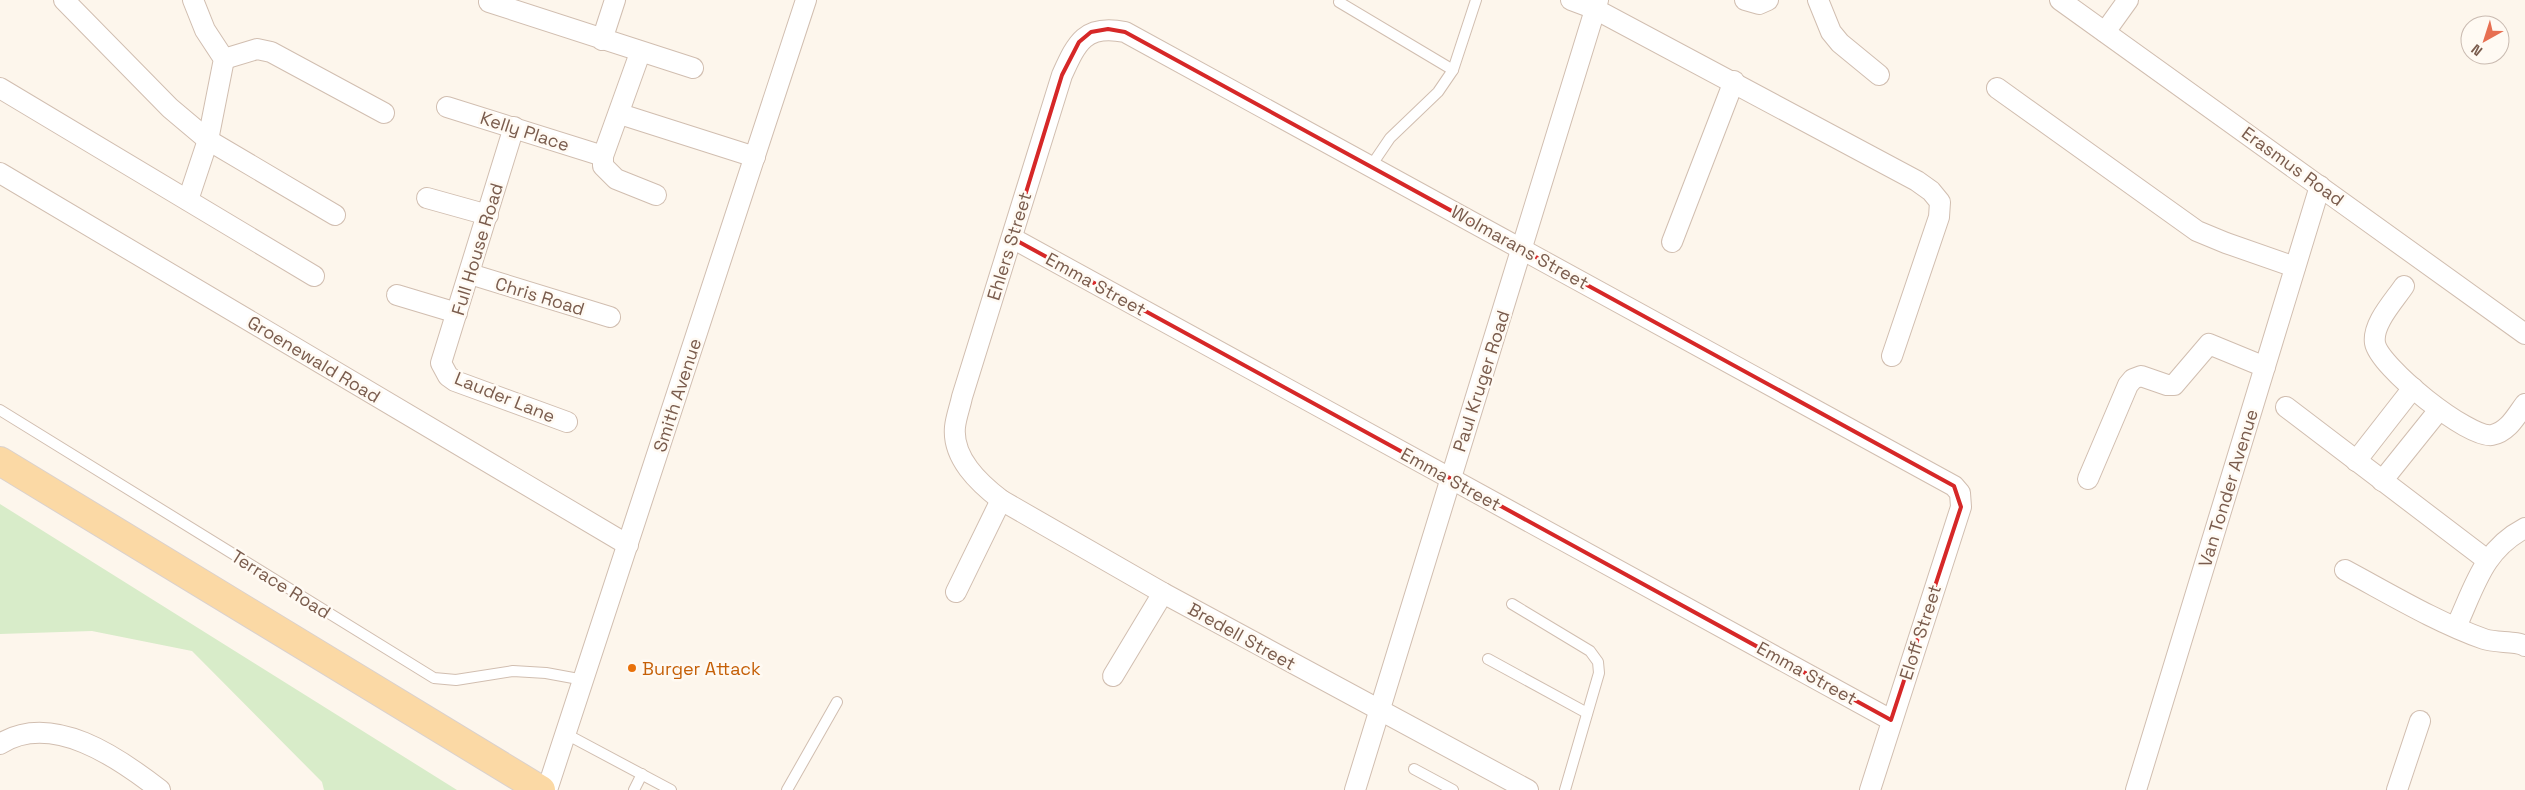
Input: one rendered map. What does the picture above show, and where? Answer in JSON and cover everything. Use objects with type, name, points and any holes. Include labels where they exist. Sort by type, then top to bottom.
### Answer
[{"type":"main road","points":[[0,461],[541,790]]},
{"type":"street","points":[[64,0],[170,108],[208,140],[335,215]]},
{"type":"street","points":[[188,200],[208,140],[224,59],[205,30],[193,0]]},
{"type":"street","points":[[602,40],[615,0]]},
{"type":"street","name":"Smith Avenue","points":[[548,790],[806,0]]},
{"type":"street","points":[[1572,0],[1597,4],[1932,191],[1940,202],[1939,217],[1892,356]]},
{"type":"street","points":[[1745,0],[1759,4],[1768,0]]},
{"type":"street","points":[[1818,0],[1831,32],[1840,43],[1879,75]]},
{"type":"street","name":"Erasmus Road","points":[[2060,0],[2525,334]]},
{"type":"street","points":[[2105,32],[2128,0]]},
{"type":"street","points":[[498,3],[640,53],[693,68]]},
{"type":"street","name":"Paul Kruger Road","points":[[1355,790],[1381,711],[1450,478],[1523,248],[1597,4]]},
{"type":"street","name":"Wolmarans Street","points":[[1091,32],[1108,29],[1125,32],[1945,480]]},
{"type":"street","name":"Ehlers Street","points":[[967,467],[957,447],[955,428],[962,397],[1062,75],[1079,42],[1091,32]]},
{"type":"street","points":[[224,59],[257,49],[271,52],[384,113]]},
{"type":"street","points":[[640,53],[620,114],[603,156],[603,166],[610,175],[656,195]]},
{"type":"street","points":[[1672,242],[1734,81]]},
{"type":"street","points":[[0,88],[314,276]]},
{"type":"street","points":[[1997,88],[2197,230],[2219,241],[2295,267]]},
{"type":"street","name":"Kelly Place","points":[[447,107],[603,156]]},
{"type":"street","points":[[620,114],[755,157]]},
{"type":"street","name":"Full House Road","points":[[444,370],[441,363],[443,352],[470,274],[514,127]]},
{"type":"street","name":"Groenewald Road","points":[[0,173],[628,545]]},
{"type":"street","name":"Van Tonder Avenue","points":[[2136,790],[2320,186]]},
{"type":"street","points":[[426,198],[488,215]]},
{"type":"street","name":"Emma Street","points":[[1012,238],[1891,720]]},
{"type":"street","name":"Chris Road","points":[[470,274],[610,318]]},
{"type":"street","points":[[2404,286],[2383,318],[2376,332],[2375,343],[2382,357],[2413,388],[2439,410],[2480,433],[2490,436],[2505,430],[2525,404]]},
{"type":"street","points":[[397,294],[457,313]]},
{"type":"street","points":[[2088,479],[2128,385],[2133,379],[2141,376],[2167,385],[2174,385],[2209,344],[2265,367]]},
{"type":"street","name":"Lauder Lane","points":[[444,370],[455,381],[567,422]]},
{"type":"street","points":[[2356,461],[2413,388]]},
{"type":"street","points":[[2286,407],[2487,560]]},
{"type":"street","points":[[2382,481],[2439,410]]},
{"type":"street","name":"Bredell Street","points":[[967,467],[984,487],[1001,500],[1163,592],[1528,790]]},
{"type":"street","name":"Eloff Street","points":[[1870,790],[1961,506],[1960,493],[1945,480]]},
{"type":"street","points":[[956,592],[1001,500]]},
{"type":"street","points":[[2456,627],[2487,560],[2511,535],[2525,528]]},
{"type":"street","points":[[2345,570],[2485,640],[2502,644],[2524,640]]},
{"type":"street","points":[[1113,676],[1163,592]]},
{"type":"street","points":[[2398,790],[2420,721]]},
{"type":"street","points":[[0,744],[11,737],[34,733],[49,733],[82,742],[132,768],[160,790]]},
{"type":"lane","points":[[1371,166],[1390,138],[1438,92],[1453,70],[1476,0]]},
{"type":"lane","points":[[1339,2],[1453,70]]},
{"type":"lane","name":"Terrace Road","points":[[0,410],[434,678],[456,680],[513,671],[546,673],[584,680]]},
{"type":"lane","points":[[1512,604],[1590,651],[1598,662],[1599,673],[1566,790]]},
{"type":"lane","points":[[1488,659],[1587,713]]},
{"type":"lane","points":[[787,790],[837,702]]},
{"type":"lane","points":[[566,734],[670,790]]},
{"type":"lane","points":[[1414,770],[1453,790]]},
{"type":"lane","points":[[634,790],[642,774]]},
{"type":"highlighted area","points":[[1108,29],[1125,32],[1954,486],[1961,507],[1891,720],[1012,238],[1062,75],[1079,42],[1091,32]]},
{"type":"green space","points":[[0,504],[457,790],[324,790],[322,782],[192,651],[92,631],[0,634]]},
{"type":"place","name":"Burger Attack","points":[[632,668]]}]
